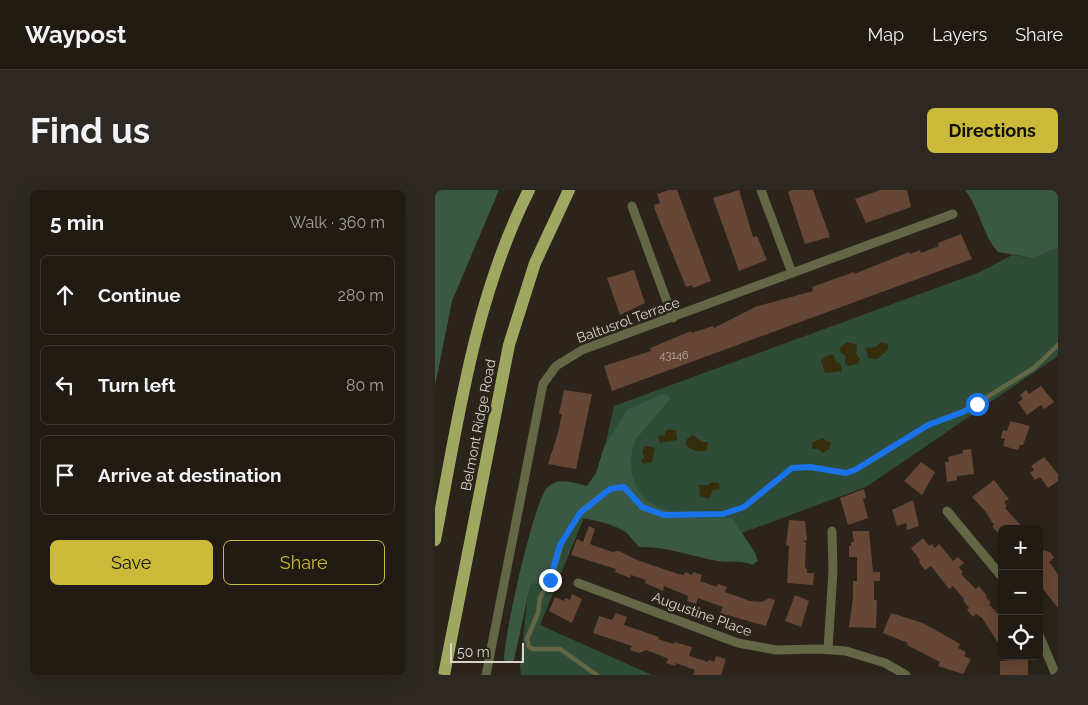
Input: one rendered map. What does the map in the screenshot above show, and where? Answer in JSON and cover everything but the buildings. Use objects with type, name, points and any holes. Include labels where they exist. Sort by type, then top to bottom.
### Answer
[{"type":"main road","name":"Belmont Ridge Road","points":[[435,540],[439,492],[477,326],[502,253],[529,190]]},
{"type":"main road","name":"Belmont Ridge Road","points":[[444,675],[509,345],[535,263],[569,190]]},
{"type":"street","points":[[761,190],[791,273]]},
{"type":"street","points":[[632,206],[673,318]]},
{"type":"street","name":"Baltusrol Terrace","points":[[486,675],[543,384],[555,366],[583,350],[953,214]]},
{"type":"street","points":[[947,511],[998,572]]},
{"type":"street","points":[[828,649],[833,571],[831,531]]},
{"type":"street","name":"Augustine Place","points":[[578,583],[739,644],[776,650],[828,649],[864,656],[906,675]]},
{"type":"street","points":[[1043,644],[1057,675]]},
{"type":"lane","points":[[597,675],[564,650],[533,649],[529,647],[527,639],[537,618],[542,593],[554,570],[560,545],[580,513],[597,498],[610,489],[620,487],[628,489],[642,507],[664,515],[735,511],[753,501],[792,468],[810,467],[846,473],[855,470],[928,425],[972,406],[1034,368],[1058,346]]},
{"type":"green space","points":[[435,190],[499,190],[452,301],[435,386]]},
{"type":"green space","points":[[965,190],[1058,190],[1058,248],[1033,258],[998,252],[988,237]]},
{"type":"green space","points":[[1058,248],[1058,356],[866,487],[690,552],[658,544],[585,515],[540,625],[652,675],[521,675],[520,665],[533,550],[598,478],[614,406],[980,272],[1012,255],[1033,258]]},
{"type":"green space","points":[[663,394],[669,396],[670,399],[636,439],[631,454],[631,470],[639,492],[652,503],[683,516],[733,519],[755,553],[758,561],[752,565],[748,563],[717,561],[669,550],[639,547],[627,533],[614,525],[575,516],[561,537],[545,581],[539,584],[533,583],[530,586],[514,660],[509,663],[504,660],[505,646],[514,599],[534,518],[547,488],[551,484],[561,481],[587,486],[596,473],[604,447],[627,410]]},
{"type":"sand","points":[[847,342],[857,345],[856,353],[860,360],[858,364],[848,366],[845,363],[846,356],[841,353],[840,348]]},
{"type":"sand","points":[[881,342],[888,344],[888,350],[877,359],[868,358],[866,348],[875,347]]},
{"type":"sand","points":[[833,354],[836,362],[841,364],[842,371],[825,373],[821,360]]},
{"type":"sand","points":[[669,429],[676,431],[677,440],[660,443],[658,436],[665,435],[665,431]]},
{"type":"sand","points":[[693,435],[702,442],[708,442],[706,451],[695,451],[686,446],[686,440]]},
{"type":"sand","points":[[822,438],[831,443],[829,449],[823,453],[818,449],[812,449],[812,443]]},
{"type":"sand","points":[[645,446],[653,447],[655,450],[652,462],[643,464],[641,460],[644,457],[642,451]]},
{"type":"sand","points":[[712,482],[719,483],[720,489],[713,490],[709,499],[700,496],[699,485],[708,485]]},
{"type":"route","points":[[550,580],[560,545],[575,520],[585,507],[610,489],[624,487],[628,489],[642,507],[669,516],[729,513],[753,501],[792,468],[810,467],[846,473],[855,470],[928,425],[954,416],[977,404]]}]
